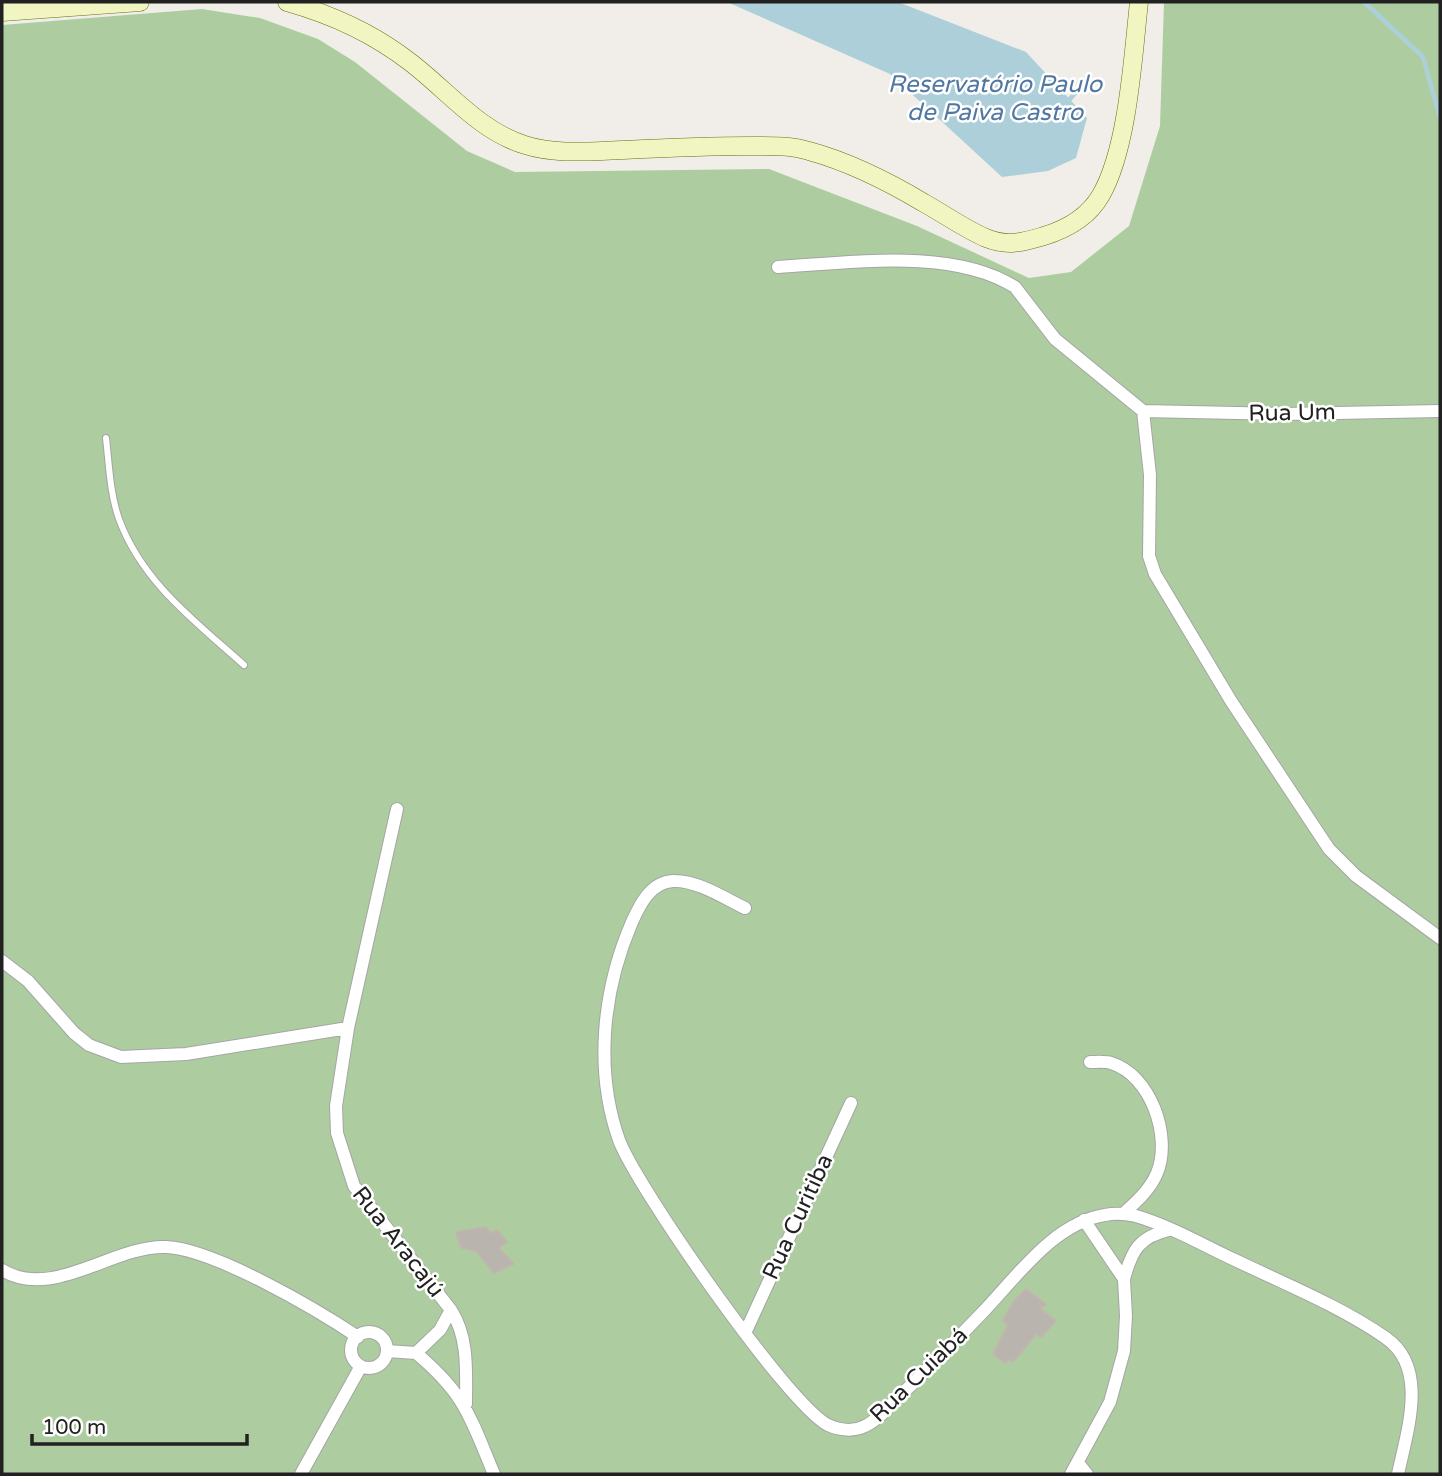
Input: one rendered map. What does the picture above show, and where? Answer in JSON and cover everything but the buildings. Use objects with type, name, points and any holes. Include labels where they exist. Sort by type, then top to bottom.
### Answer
[{"type":"main road","points":[[2,12],[140,2]]},
{"type":"main road","points":[[287,2],[350,26],[374,39],[410,62],[473,116],[498,133],[522,144],[542,150],[587,151],[737,146],[788,146],[808,150],[837,160],[911,195],[982,236],[1014,244],[1071,225],[1086,214],[1101,196],[1116,154],[1130,87],[1139,2]]},
{"type":"street","points":[[778,267],[909,262],[990,274],[1015,287],[1070,354],[1143,411],[1150,475],[1149,556],[1155,574],[1231,701],[1329,849],[1356,876],[1440,938]]},
{"type":"street","name":"Rua Um","points":[[1143,411],[1247,414],[1440,411]]},
{"type":"street","name":"Rua Aracajú","points":[[397,809],[348,1028],[336,1106],[337,1133],[347,1171],[368,1207],[451,1310],[440,1330],[416,1353]]},
{"type":"street","name":"Rua Cuiabá","points":[[745,908],[694,884],[671,880],[648,891],[621,948],[608,997],[605,1028],[607,1081],[618,1135],[626,1157],[661,1217],[746,1331],[815,1416],[837,1429],[861,1429],[940,1357],[1053,1240],[1084,1220],[1123,1214],[1170,1230],[1298,1290],[1372,1329],[1394,1344],[1412,1377],[1410,1413],[1398,1474]]},
{"type":"street","points":[[2,961],[28,981],[74,1033],[89,1045],[121,1057],[186,1054],[348,1028]]},
{"type":"street","points":[[1090,1062],[1111,1063],[1131,1075],[1149,1094],[1158,1121],[1161,1152],[1157,1174],[1146,1192],[1123,1214]]},
{"type":"street","name":"Rua Curitiba","points":[[746,1331],[851,1103]]},
{"type":"street","points":[[1084,1220],[1124,1279]]},
{"type":"street","points":[[1087,1474],[1074,1469],[1110,1402],[1119,1377],[1126,1316],[1124,1279],[1129,1258],[1139,1242],[1152,1234],[1170,1230]]},
{"type":"street","points":[[2,1270],[31,1279],[84,1270],[146,1249],[178,1248],[208,1257],[304,1304],[358,1337],[374,1333],[384,1340],[387,1351],[377,1366],[360,1366]]},
{"type":"street","points":[[451,1310],[457,1318],[467,1359],[466,1405]]},
{"type":"street","points":[[358,1337],[351,1352],[360,1366]]},
{"type":"street","points":[[387,1351],[416,1353],[444,1377],[466,1405],[494,1474]]},
{"type":"street","points":[[301,1474],[360,1366]]},
{"type":"lane","points":[[106,438],[118,517],[136,556],[153,582],[244,664]]},
{"type":"green space","points":[[1164,2],[1440,2],[1440,1474],[2,1474],[2,25],[202,9],[260,18],[318,39],[355,62],[467,151],[515,172],[769,169],[917,226],[1029,278],[1071,272],[1129,226],[1160,126]]},
{"type":"water","name":"Reservatório Paulo de Paiva Castro","points":[[727,2],[898,2],[1026,52],[1087,118],[1076,158],[1048,171],[1002,177],[890,74]]},
{"type":"waterway","points":[[1364,2],[1423,57],[1440,118]]},
{"type":"waterway","points":[[1065,100],[1070,99],[1087,79]]}]
